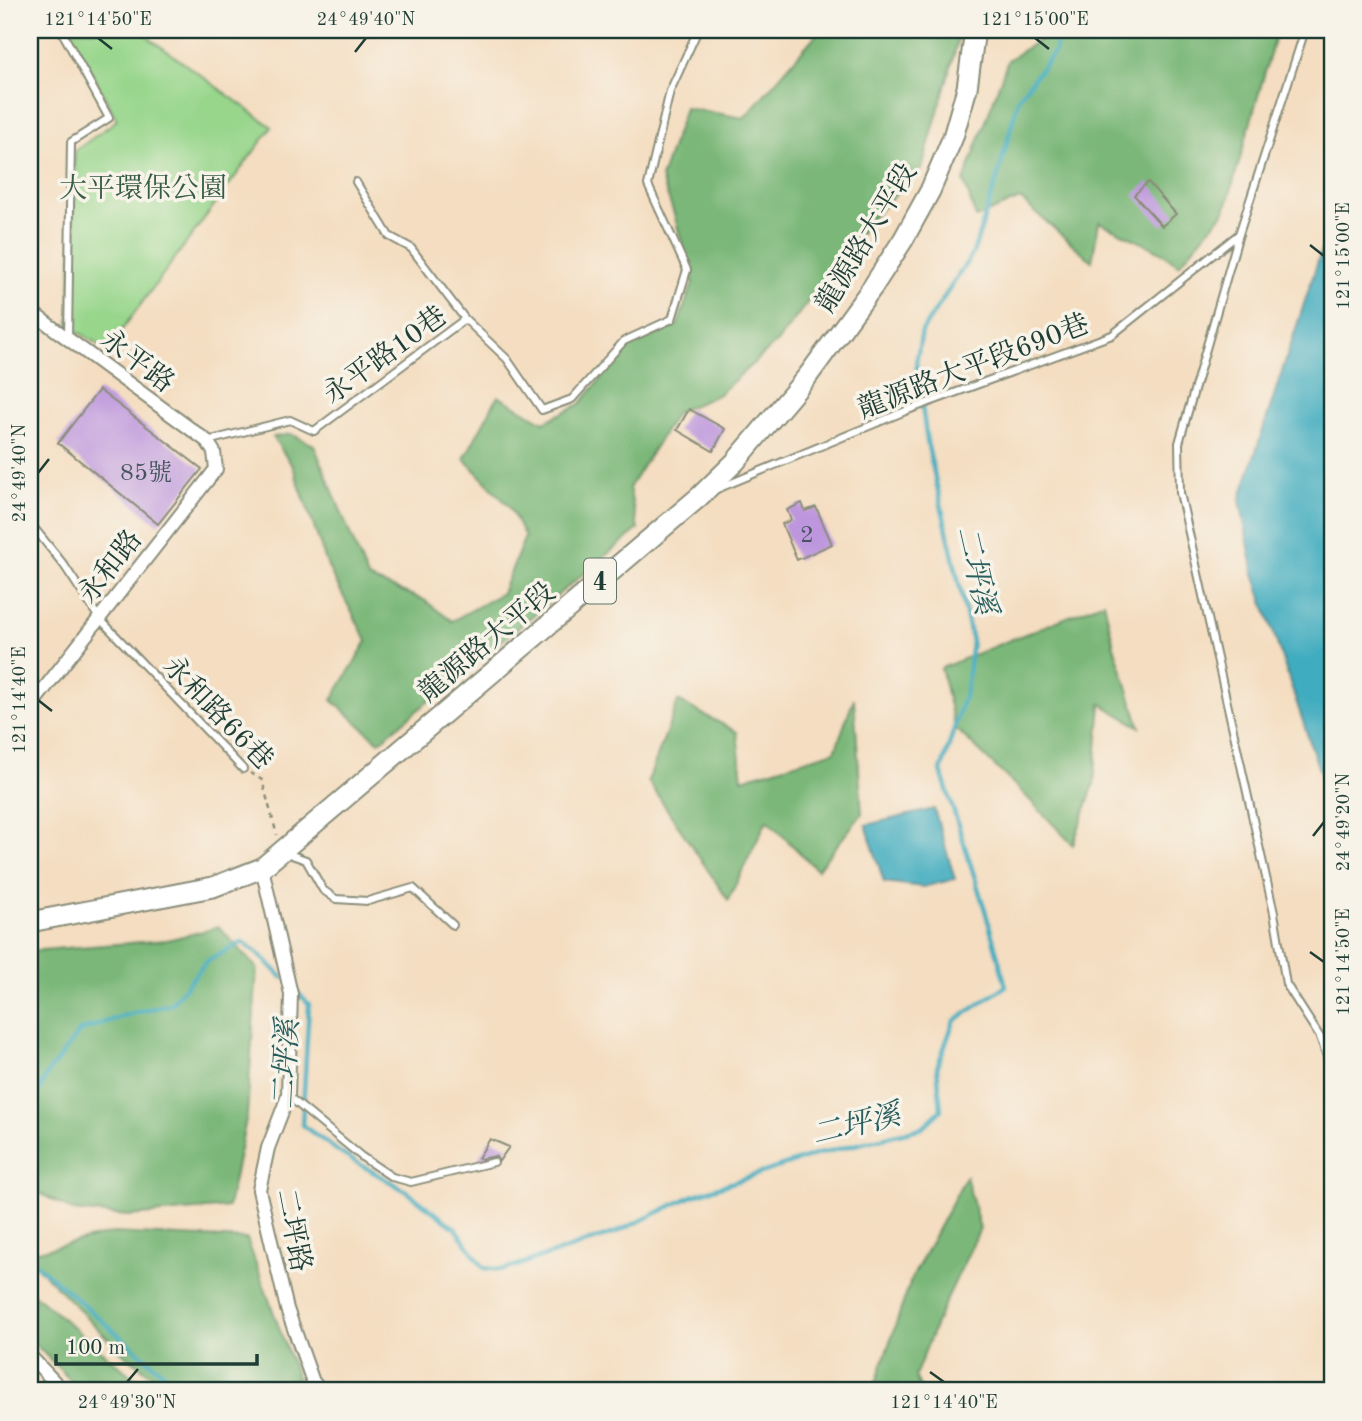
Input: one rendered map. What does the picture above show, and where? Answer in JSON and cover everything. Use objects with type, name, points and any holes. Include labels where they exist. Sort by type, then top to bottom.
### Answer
[{"type":"main road","name":"龍源路大平段","points":[[30,922],[213,887],[262,868],[699,497],[735,462],[807,377],[872,288],[903,240],[930,191],[953,137],[967,88],[975,30]]},
{"type":"street","name":"永平路","points":[[30,311],[210,447]]},
{"type":"street","name":"永和路","points":[[30,707],[216,469],[210,447]]},
{"type":"street","name":"二坪路","points":[[262,868],[291,994],[288,1096],[268,1148],[258,1190],[287,1309],[321,1388]]},
{"type":"street","points":[[30,1356],[63,1391]]},
{"type":"lane","points":[[61,30],[109,118],[71,142],[68,338]]},
{"type":"lane","name":"永平路10巷","points":[[210,447],[290,421],[314,430],[465,320],[508,359],[542,410],[572,399],[624,341],[672,319],[687,270],[648,185],[670,91],[698,30]]},
{"type":"lane","points":[[1305,30],[1239,234],[1179,443],[1180,494],[1274,913],[1286,984],[1320,1037],[1332,1070]]},
{"type":"lane","points":[[356,181],[389,236],[411,248],[465,320]]},
{"type":"lane","name":"龍源路大平段690巷","points":[[699,497],[908,410],[1112,335],[1239,234]]},
{"type":"lane","name":"永和路66巷","points":[[30,523],[64,565],[99,618],[243,769]]},
{"type":"lane","points":[[282,852],[306,860],[323,890],[335,899],[368,901],[413,888],[453,926]]},
{"type":"lane","points":[[288,1096],[362,1157],[392,1177],[411,1182],[494,1162]]},
{"type":"path","name":"永和路66巷","points":[[243,769],[262,780],[282,852]]},
{"type":"green space","name":"大平環保公園","points":[[69,30],[138,30],[272,127],[107,350],[69,326],[75,151],[117,120]]},
{"type":"green space","points":[[820,30],[961,30],[922,168],[873,217],[777,342],[718,395],[677,412],[629,488],[638,529],[379,742],[332,700],[367,641],[328,567],[293,467],[273,437],[291,434],[314,445],[368,578],[424,600],[452,621],[502,593],[525,537],[509,506],[464,459],[498,396],[544,422],[580,404],[627,347],[677,326],[693,283],[661,178],[685,108],[744,118]]},
{"type":"green space","points":[[1055,30],[1277,30],[1225,211],[1179,265],[1161,252],[1099,222],[1092,261],[1020,199],[976,218],[964,181],[1008,60]]},
{"type":"green space","points":[[1104,602],[1114,646],[1140,727],[1101,704],[1094,784],[1073,845],[955,728],[941,668]]},
{"type":"green space","points":[[854,698],[862,814],[817,870],[767,820],[728,900],[648,781],[678,701],[737,732],[742,779],[835,751]]},
{"type":"green space","points":[[219,927],[257,968],[247,1115],[228,1207],[129,1216],[73,1211],[30,1188],[30,951],[167,940]]},
{"type":"green space","points":[[966,1176],[980,1229],[942,1309],[915,1376],[922,1391],[873,1391],[911,1280]]},
{"type":"green space","points":[[113,1233],[247,1239],[302,1391],[171,1391],[118,1349],[30,1260],[30,1253]]},
{"type":"green space","points":[[30,1291],[149,1391],[81,1391],[30,1339]]},
{"type":"water","points":[[1332,218],[1332,809],[1254,574],[1240,500]]},
{"type":"water","points":[[934,809],[955,879],[923,887],[884,882],[866,825]]},
{"type":"building","points":[[1148,182],[1176,214],[1162,226],[1134,195]]},
{"type":"building","points":[[99,390],[202,469],[158,524],[58,443]]},
{"type":"building","points":[[689,409],[725,429],[713,451],[677,430]]},
{"type":"building","points":[[802,503],[805,511],[816,507],[832,544],[797,560],[782,524],[791,520],[787,510]]},
{"type":"building","points":[[490,1139],[509,1147],[499,1161],[495,1156],[478,1158]]},
{"type":"waterway","name":"二坪溪","points":[[294,989],[309,1004],[302,1125],[342,1154],[406,1191],[455,1228],[484,1268],[503,1270],[615,1233],[692,1196],[818,1154],[922,1128],[941,1110],[937,1067],[954,1021],[1006,986],[941,771],[966,690],[972,641],[927,442],[916,363],[922,331],[973,253],[1019,97],[1055,51],[1057,30]]},
{"type":"waterway","name":"二坪溪","points":[[30,1109],[47,1074],[80,1031],[126,1015],[171,1004],[207,961],[243,942],[283,978]]},
{"type":"waterway","points":[[30,1259],[184,1391]]}]
